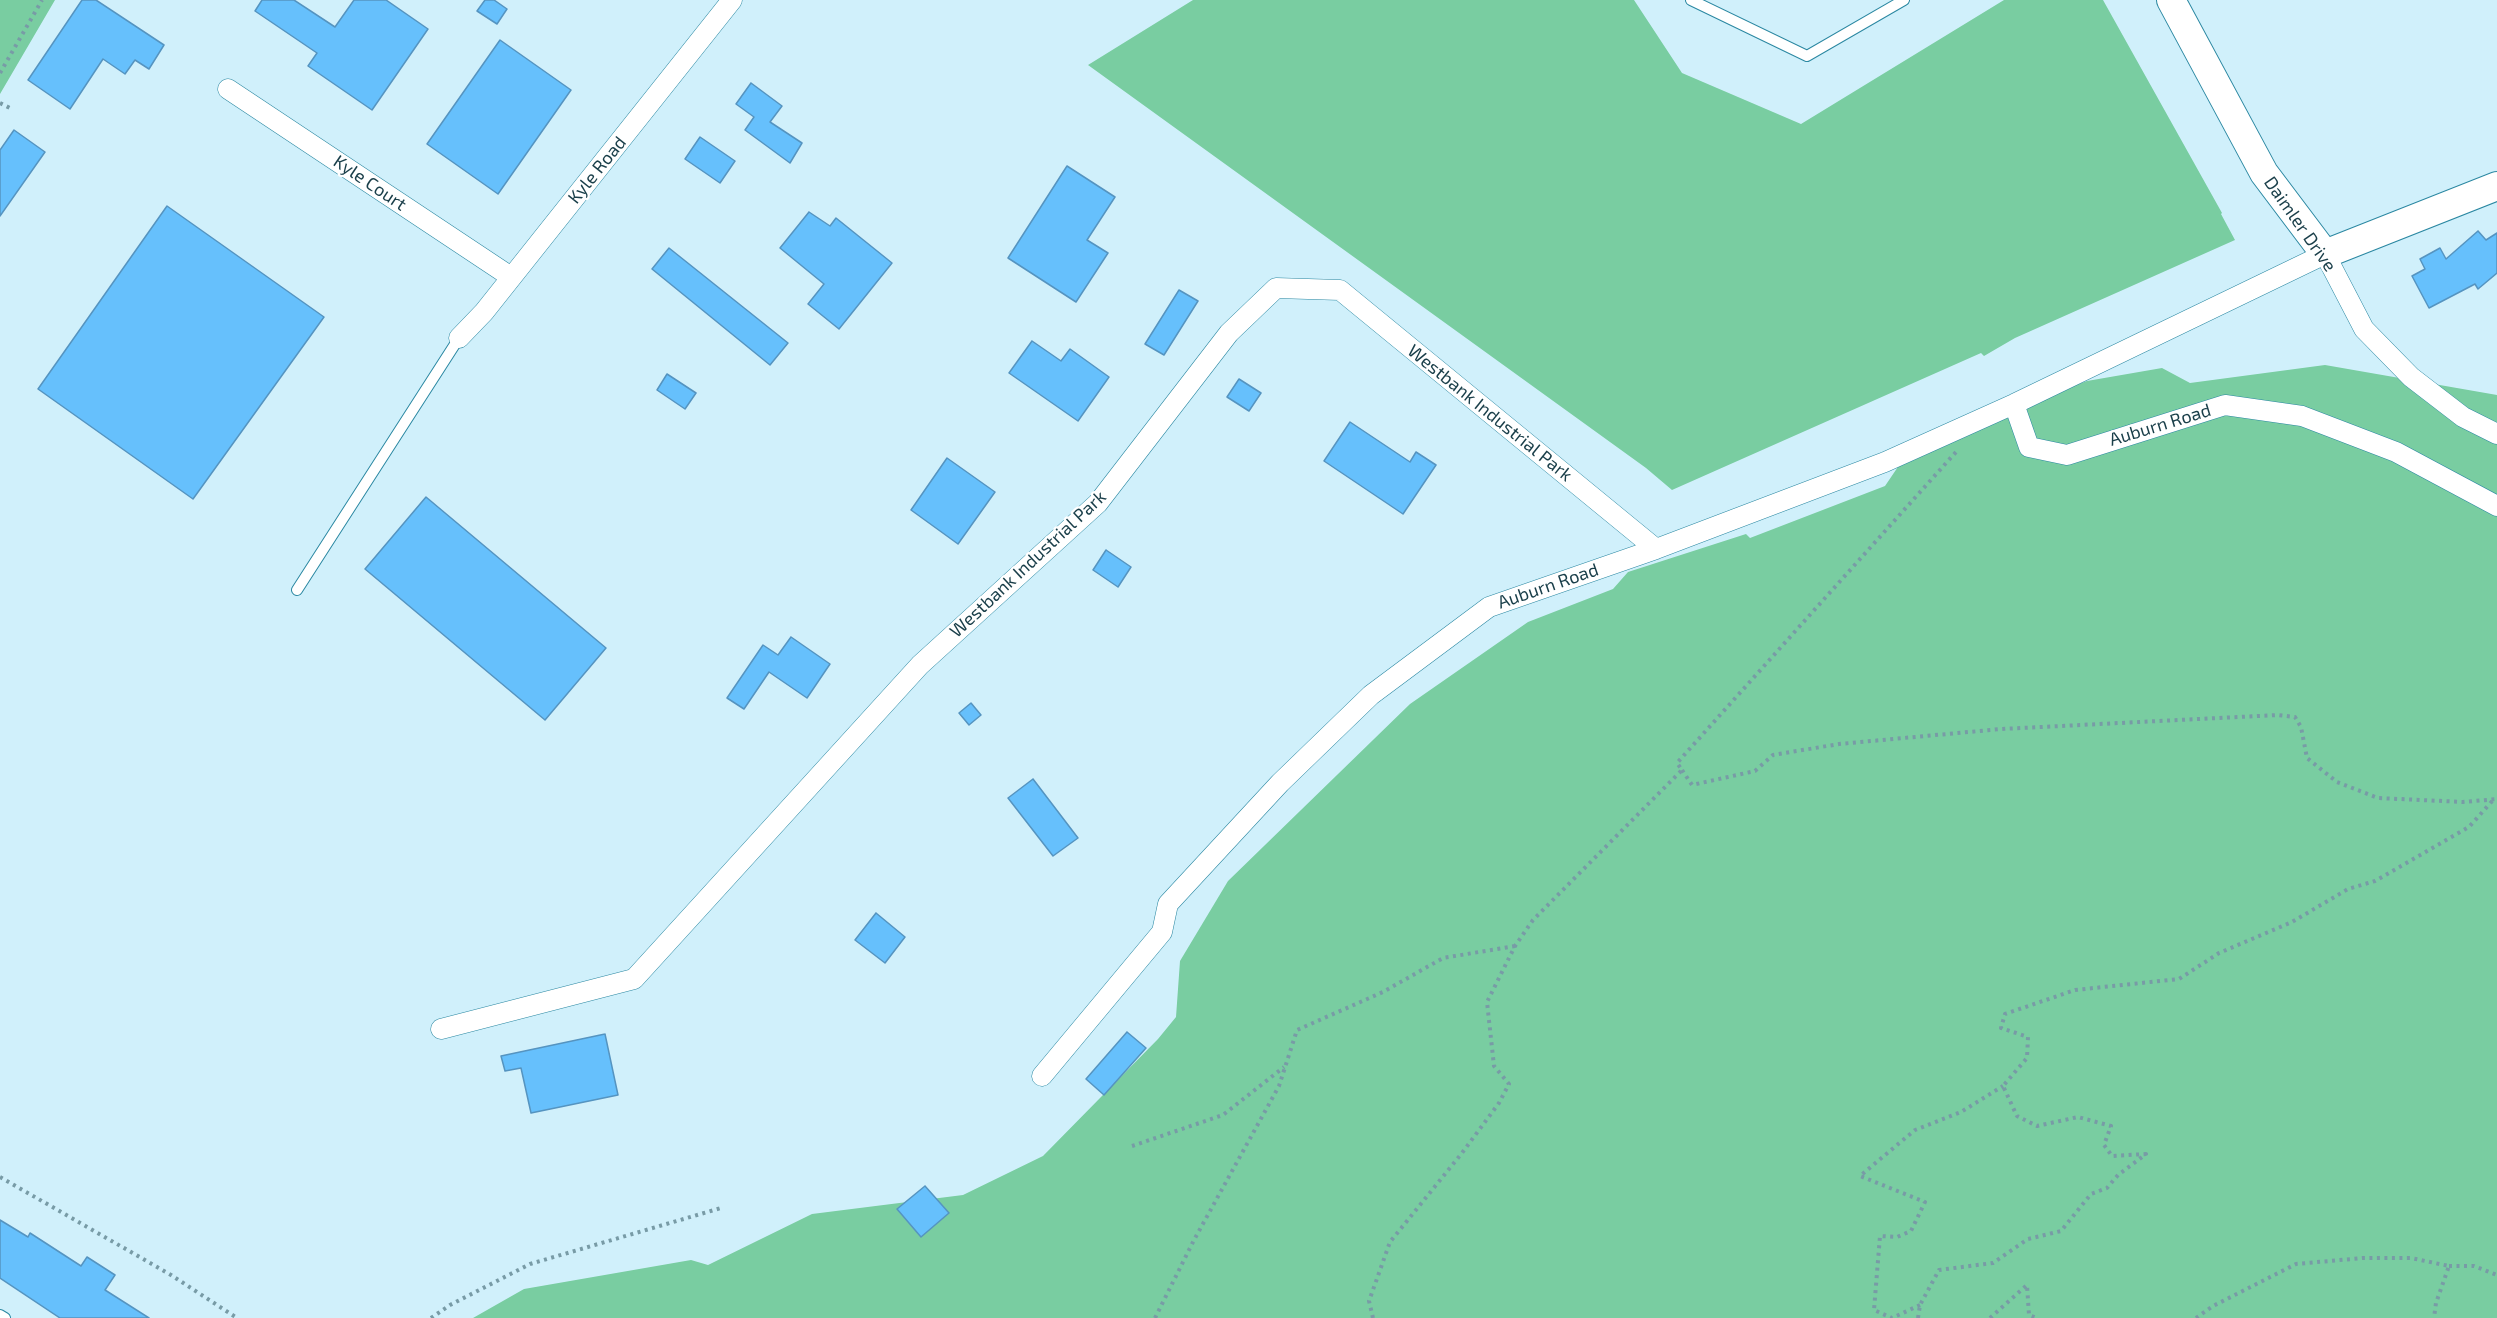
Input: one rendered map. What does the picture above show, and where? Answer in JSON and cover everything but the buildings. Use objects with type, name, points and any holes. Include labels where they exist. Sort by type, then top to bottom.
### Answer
[{"type":"street","name":"Kyle Road","points":[[459,338],[511,277],[732,0]]},
{"type":"street","name":"Daimler Drive","points":[[2171,0],[2264,173],[2325,254],[2364,329],[2411,377],[2463,417],[2497,434]]},
{"type":"street","name":"Kyle Court","points":[[228,89],[511,277]]},
{"type":"street","name":"Auburn Road","points":[[1042,1076],[1162,932],[1168,904],[1280,783],[1371,695],[1489,607],[1656,549],[1885,462],[2014,404],[2325,254],[2497,186]]},
{"type":"street","name":"Westbank Industrial Park","points":[[441,1029],[634,978],[920,664],[1098,503],[1229,333],[1276,288],[1340,290],[1656,549]]},
{"type":"street","name":"Auburn Road","points":[[2014,404],[2029,447],[2067,455],[2225,405],[2302,416],[2396,452],[2497,506]]},
{"type":"lane","points":[[1691,0],[1807,56],[1904,0]]},
{"type":"lane","points":[[297,590],[459,338]]},
{"type":"lane","points":[[0,1315],[5,1318]]},
{"type":"path","points":[[0,73],[42,0]]},
{"type":"path","points":[[0,103],[12,109]]},
{"type":"path","points":[[1983,418],[1943,468],[1677,763],[1692,785],[1755,771],[1773,755],[1839,744],[2001,729],[2278,715],[2295,717],[2301,727],[2307,758],[2337,782],[2357,790],[2378,798],[2463,802],[2495,799]]},
{"type":"path","points":[[1373,1318],[1369,1301],[1390,1242],[1462,1153],[1499,1103],[1509,1084],[1494,1066],[1486,1002],[1515,946],[1533,920],[1682,770]]},
{"type":"path","points":[[1920,1305],[1892,1318],[1874,1310],[1880,1236],[1897,1237],[1911,1231],[1925,1202],[1860,1176],[1915,1130],[1961,1112],[2003,1086],[2027,1058],[2028,1037],[2001,1028],[2005,1014],[2075,990],[2179,979],[2219,954],[2292,922],[2348,889],[2375,880],[2396,869],[2469,827],[2495,799]]},
{"type":"path","points":[[1155,1318],[1194,1240],[1279,1086],[1297,1030],[1383,992],[1443,958],[1515,946]]},
{"type":"path","points":[[1132,1146],[1223,1115],[1285,1067]]},
{"type":"path","points":[[1918,1318],[1920,1305],[1939,1270],[1993,1263],[2028,1239],[2061,1232],[2091,1194],[2107,1188],[2118,1175],[2146,1154],[2112,1156],[2104,1145],[2111,1126],[2079,1117],[2037,1126],[2017,1116],[2003,1086]]},
{"type":"path","points":[[0,1177],[171,1275],[237,1318]]},
{"type":"path","points":[[431,1318],[450,1305],[530,1264],[721,1208]]},
{"type":"path","points":[[2196,1318],[2213,1306],[2296,1264],[2363,1258],[2411,1258],[2449,1266],[2474,1266],[2497,1275]]},
{"type":"path","points":[[2434,1318],[2436,1303],[2449,1266]]},
{"type":"path","points":[[1990,1318],[2026,1285],[2029,1315],[2037,1318]]},
{"type":"green space","points":[[0,0],[55,0],[0,94]]},
{"type":"green space","points":[[1193,0],[1634,0],[1682,73],[1801,124],[2004,0],[2103,0],[2235,240],[2015,338],[1984,356],[1981,353],[1672,490],[1646,468],[1088,65]]},
{"type":"green space","points":[[2325,365],[2497,395],[2497,1318],[473,1318],[524,1289],[691,1260],[708,1265],[812,1214],[963,1195],[1043,1156],[1158,1039],[1176,1017],[1180,961],[1228,881],[1410,704],[1528,622],[1613,589],[1628,572],[1746,534],[1750,538],[1885,486],[1906,455],[1983,418],[2087,381],[2162,368],[2190,383]]}]
